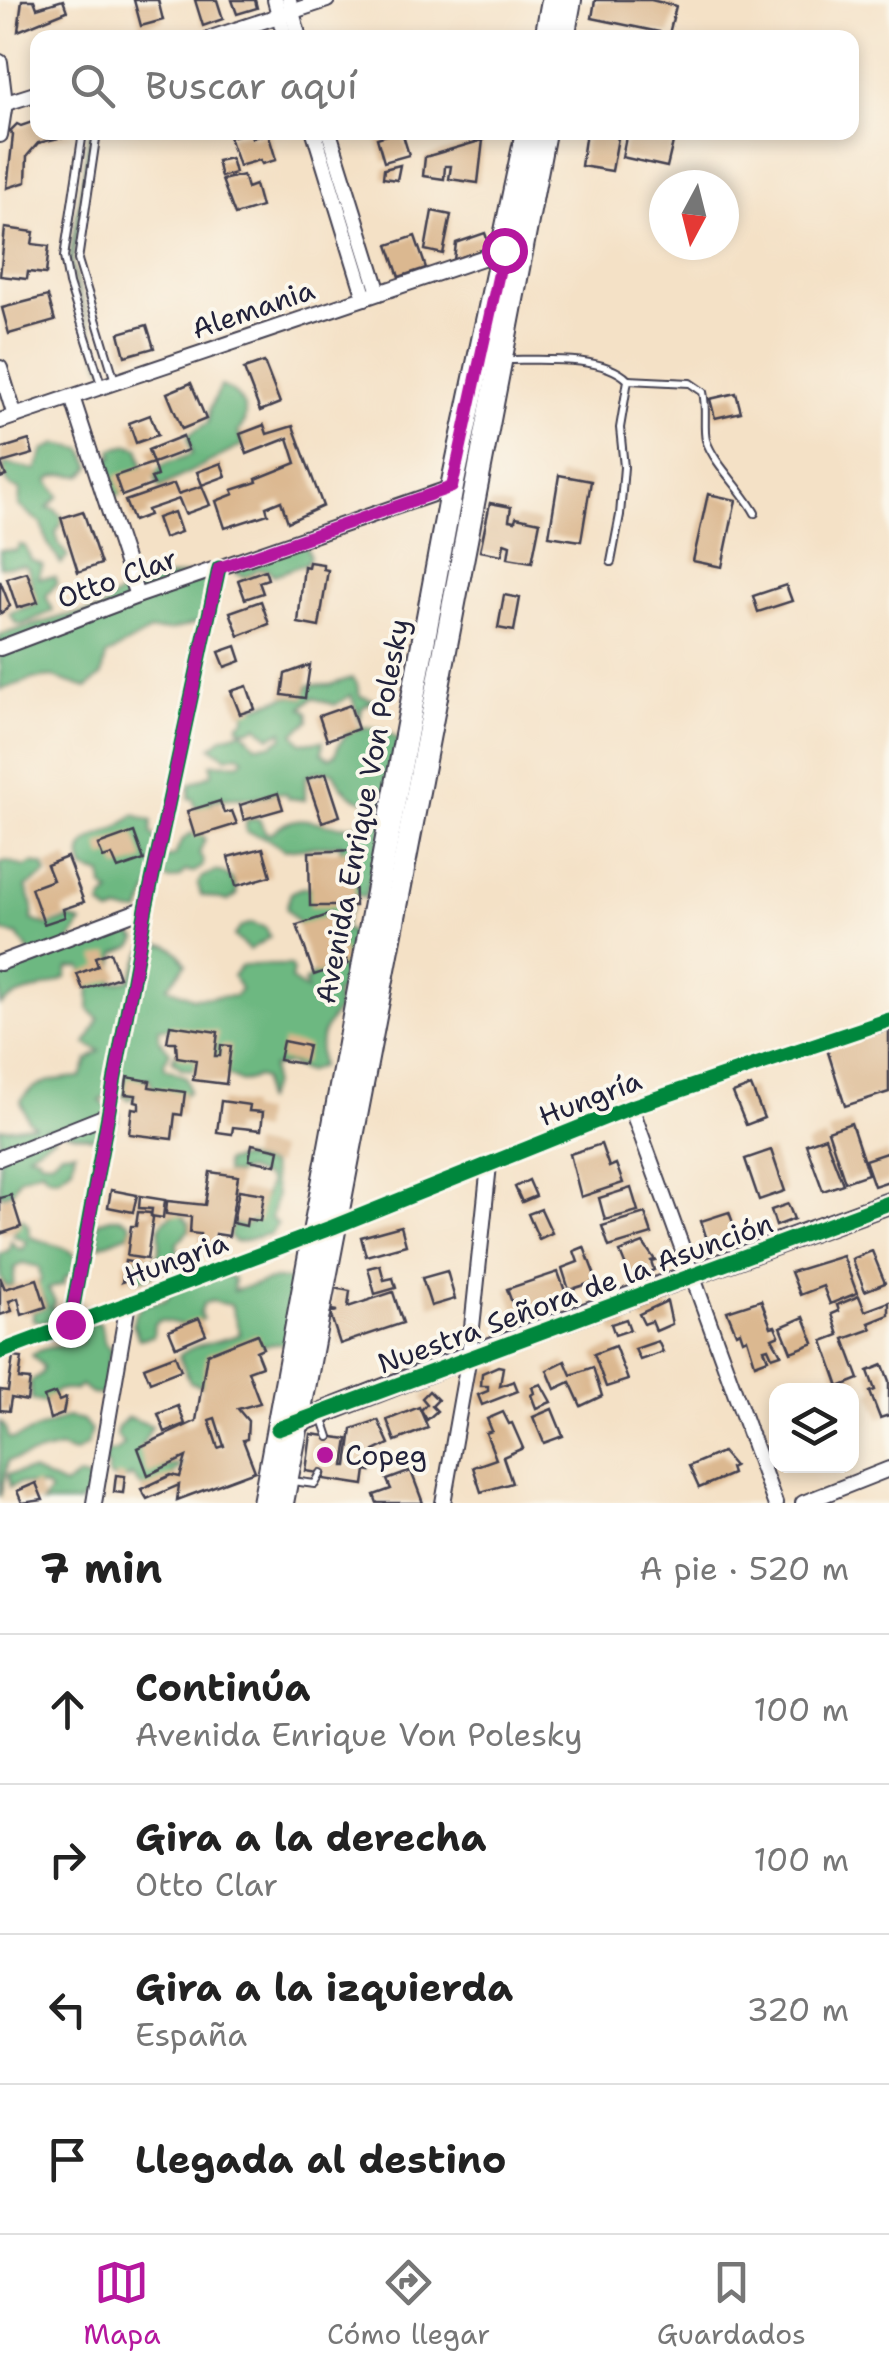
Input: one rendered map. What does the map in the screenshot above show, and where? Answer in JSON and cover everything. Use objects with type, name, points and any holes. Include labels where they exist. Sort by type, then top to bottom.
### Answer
[{"type":"main road","points":[[547,30],[553,0]]},
{"type":"main road","points":[[564,30],[570,0]]},
{"type":"main road","name":"Avenida Enrique Von Polesky","points":[[264,1503],[286,1426],[478,478],[500,360],[526,140]]},
{"type":"main road","name":"Avenida Enrique Von Polesky","points":[[323,1231],[452,487],[542,140]]},
{"type":"main road","name":"Avenida Enrique Von Polesky","points":[[284,1492],[286,1426]]},
{"type":"street","points":[[274,0],[287,9]]},
{"type":"street","points":[[232,30],[287,9],[328,0]]},
{"type":"street","points":[[0,62],[0,134]]},
{"type":"street","points":[[3,104],[30,96]]},
{"type":"street","points":[[317,140],[372,295]]},
{"type":"street","points":[[331,140],[372,295]]},
{"type":"street","name":"Alemania","points":[[0,421],[514,247]]},
{"type":"street","points":[[0,368],[15,416]]},
{"type":"street","points":[[72,397],[137,596]]},
{"type":"street","name":"Otto Clar","points":[[0,648],[137,596],[478,478]]},
{"type":"street","points":[[70,1324],[146,908],[219,568]]},
{"type":"street","points":[[0,962],[146,908]]},
{"type":"street","name":"Hungría","points":[[323,1231],[631,1107],[889,1020]]},
{"type":"street","points":[[631,1107],[775,1503]]},
{"type":"street","points":[[0,1158],[108,1115]]},
{"type":"street","points":[[442,1503],[469,1356],[489,1165]]},
{"type":"street","name":"Nuestra Señora de la Asunción","points":[[286,1426],[889,1204]]},
{"type":"street","name":"Hungria","points":[[0,1352],[323,1231]]},
{"type":"street","points":[[94,1503],[128,1303]]},
{"type":"street","points":[[803,1503],[889,1469]]},
{"type":"lane","points":[[83,140],[64,257],[68,284],[109,385]]},
{"type":"lane","points":[[96,140],[78,260],[109,385]]},
{"type":"lane","points":[[500,360],[600,364],[618,370],[628,380],[690,383],[703,392],[708,413],[707,442],[755,512]]},
{"type":"lane","points":[[611,562],[623,483],[620,428],[628,380]]},
{"type":"lane","points":[[321,1415],[329,1436]]},
{"type":"lane","points":[[284,1492],[315,1484],[322,1473]]},
{"type":"green space","points":[[91,140],[72,264],[103,369],[69,264]]},
{"type":"green space","points":[[221,386],[235,394],[243,405],[245,418],[238,432],[243,445],[160,487],[154,477],[157,471],[192,454],[188,435],[208,423]]},
{"type":"green space","points":[[57,444],[83,449],[91,467],[82,476],[60,475],[48,481],[59,496],[47,508],[64,519],[56,533],[68,556],[61,564],[47,542],[42,524],[19,506],[20,490],[10,486],[3,474],[5,464],[36,470],[44,450]]},
{"type":"green space","points":[[129,445],[139,448],[143,469],[119,496],[110,495],[103,483],[111,469],[108,458],[113,457],[112,449]]},
{"type":"green space","points":[[294,544],[306,546],[310,557],[305,564],[274,575],[258,569],[246,577],[234,570],[243,562],[247,566],[256,563],[257,558]]},
{"type":"green space","points":[[20,545],[25,546],[31,560],[43,565],[38,578],[55,577],[57,583],[46,596],[53,611],[22,625],[9,613],[37,604],[28,568],[0,567],[0,550],[16,551]]},
{"type":"green space","points":[[198,573],[218,587],[210,619],[173,630],[150,631],[106,656],[102,675],[87,688],[53,677],[0,690],[0,635],[65,616],[99,611],[116,596],[148,580]]},
{"type":"green space","points":[[352,678],[360,696],[374,700],[362,708],[360,720],[351,695],[335,705],[313,698],[302,707],[308,712],[309,721],[294,733],[301,743],[323,741],[322,753],[329,758],[348,734],[357,729],[378,729],[399,740],[408,749],[394,803],[357,798],[344,789],[333,772],[321,771],[305,778],[305,800],[276,793],[222,799],[211,801],[215,814],[197,812],[189,798],[190,784],[212,774],[211,764],[240,763],[244,758],[238,754],[227,757],[211,747],[223,737],[243,731],[256,745],[273,744],[283,737],[283,731],[270,737],[257,726],[249,730],[239,728],[245,710],[289,696],[303,698],[309,685],[330,685]]},
{"type":"green space","points":[[376,813],[387,816],[365,898],[351,892],[341,844],[285,850],[246,832],[246,820],[259,819],[266,833],[271,833],[293,820],[343,826],[358,824]]},
{"type":"green space","points":[[135,815],[152,821],[151,833],[157,839],[159,859],[175,856],[183,839],[199,832],[205,839],[199,854],[202,867],[170,880],[158,870],[140,913],[110,914],[101,906],[111,893],[103,887],[102,875],[84,869],[82,850],[88,841]]},
{"type":"green space","points":[[7,861],[25,867],[33,863],[44,865],[47,874],[26,887],[33,906],[32,920],[48,926],[70,918],[82,923],[67,945],[90,942],[119,929],[137,939],[132,947],[116,953],[112,983],[130,980],[145,947],[159,944],[174,949],[186,964],[167,987],[193,998],[235,996],[240,989],[233,976],[247,965],[290,965],[291,980],[307,990],[305,982],[313,974],[335,970],[331,957],[341,945],[341,933],[330,939],[303,929],[286,908],[291,893],[315,888],[353,906],[344,930],[359,933],[350,991],[336,992],[338,1010],[322,1036],[321,1066],[306,1072],[289,1064],[272,1067],[272,1085],[264,1102],[263,1079],[241,1082],[221,1071],[182,1069],[172,1060],[178,1050],[172,1028],[159,1028],[159,1039],[170,1052],[165,1068],[186,1077],[189,1091],[174,1103],[153,1091],[149,1078],[141,1081],[140,1094],[129,1099],[112,1090],[100,1101],[119,1116],[111,1135],[92,1138],[43,1128],[54,1137],[28,1153],[51,1161],[61,1152],[75,1151],[72,1167],[57,1178],[46,1175],[42,1169],[19,1178],[12,1192],[3,1195],[0,1128],[36,1126],[28,1120],[21,1101],[26,1094],[47,1082],[81,1077],[87,1060],[100,1051],[86,1044],[99,1019],[89,1010],[90,980],[81,967],[68,968],[66,978],[0,1005],[0,972],[31,955],[18,935],[0,928],[0,863]]},
{"type":"green space","points":[[216,871],[229,876],[235,886],[237,895],[228,901],[201,895],[198,884],[202,877]]},
{"type":"green space","points":[[251,923],[266,928],[270,937],[249,950],[234,936]]},
{"type":"green space","points":[[241,1158],[270,1165],[276,1195],[271,1219],[277,1224],[271,1234],[235,1242],[229,1236],[233,1223],[244,1226],[254,1220],[269,1184],[266,1178],[246,1170],[225,1173],[225,1162]]},
{"type":"green space","points":[[179,1212],[189,1223],[189,1230],[177,1243],[178,1263],[143,1279],[134,1278],[132,1264],[138,1258],[155,1260],[160,1226]]},
{"type":"green space","points":[[22,1218],[30,1237],[75,1255],[76,1271],[63,1279],[64,1284],[48,1289],[55,1301],[51,1308],[62,1313],[63,1322],[33,1320],[33,1312],[47,1306],[38,1286],[39,1267],[24,1263],[15,1267],[13,1286],[6,1286],[0,1278],[0,1254],[9,1250],[11,1241],[23,1249],[27,1242],[13,1235]]},
{"type":"green space","points":[[122,1218],[131,1224],[129,1234],[99,1246],[98,1235],[94,1233],[98,1222]]},
{"type":"green space","points":[[217,1272],[234,1278],[233,1291],[274,1279],[292,1280],[294,1342],[249,1347],[219,1379],[201,1386],[190,1382],[179,1356],[240,1334],[231,1305],[211,1301],[203,1304],[203,1319],[189,1326],[160,1320],[154,1324],[153,1336],[139,1339],[133,1324],[135,1313],[145,1304],[165,1300],[173,1290]]},
{"type":"green space","points":[[89,1322],[100,1323],[105,1344],[111,1350],[109,1387],[102,1395],[92,1394],[81,1385],[75,1390],[57,1390],[46,1403],[32,1400],[30,1382],[42,1373],[43,1366],[32,1355],[82,1343]]},
{"type":"green space","points":[[67,1417],[83,1420],[91,1430],[87,1445],[74,1453],[60,1448],[8,1461],[0,1497],[0,1422],[8,1438],[14,1439]]},
{"type":"green space","points":[[128,1417],[152,1426],[141,1447],[161,1468],[181,1464],[160,1484],[142,1487],[131,1475],[112,1478],[107,1473],[109,1468],[103,1462],[106,1452],[124,1445],[116,1435]]},
{"type":"green space","points":[[32,1471],[64,1486],[78,1477],[88,1479],[95,1492],[79,1503],[41,1503],[50,1492],[45,1487],[19,1483],[10,1487],[8,1474]]},
{"type":"building","points":[[22,0],[34,0],[37,8],[63,0],[67,11],[18,31]]},
{"type":"building","points":[[134,0],[158,0],[163,20],[141,26]]},
{"type":"building","points":[[195,0],[217,0],[223,19],[203,26]]},
{"type":"building","points":[[232,0],[255,0],[257,8],[237,14]]},
{"type":"building","points":[[595,0],[651,0],[676,6],[670,30],[650,30],[592,18]]},
{"type":"building","points":[[30,123],[30,140],[50,140],[38,143],[27,156],[26,182],[7,188],[13,135],[10,131],[17,124]]},
{"type":"building","points":[[230,140],[270,140],[276,160],[239,166]]},
{"type":"building","points":[[378,140],[404,140],[409,155],[384,162]]},
{"type":"building","points":[[483,140],[478,183],[449,179],[451,166],[445,166],[444,179],[423,176],[425,157]]},
{"type":"building","points":[[585,140],[618,140],[612,171],[581,166]]},
{"type":"building","points":[[625,140],[674,140],[667,167],[622,157]]},
{"type":"building","points":[[231,158],[235,173],[221,177],[217,161]]},
{"type":"building","points":[[400,165],[397,180],[383,178],[384,169]]},
{"type":"building","points":[[243,175],[247,188],[255,185],[261,207],[235,215],[222,180]]},
{"type":"building","points":[[432,211],[451,215],[443,254],[425,250]]},
{"type":"building","points":[[5,228],[34,232],[32,244],[49,246],[46,274],[28,272],[27,279],[0,276]]},
{"type":"building","points":[[485,233],[490,247],[454,260],[456,243]]},
{"type":"building","points":[[415,236],[426,268],[399,277],[388,245]]},
{"type":"building","points":[[48,296],[55,321],[9,334],[2,308]]},
{"type":"building","points":[[147,325],[154,348],[125,356],[119,333]]},
{"type":"building","points":[[264,362],[280,403],[260,411],[244,369]]},
{"type":"building","points":[[191,383],[206,419],[182,429],[167,393]]},
{"type":"building","points":[[736,393],[741,412],[715,418],[710,399]]},
{"type":"building","points":[[150,415],[158,435],[136,443],[129,423]]},
{"type":"building","points":[[264,425],[267,434],[293,426],[323,506],[288,522],[281,501],[266,507],[268,514],[225,528],[216,501],[234,494],[232,490],[296,463],[288,438],[247,454],[240,434]]},
{"type":"building","points":[[183,436],[188,450],[153,463],[148,450]]},
{"type":"building","points":[[29,440],[33,454],[1,463],[6,476],[0,478],[0,449]]},
{"type":"building","points":[[153,463],[157,476],[151,478],[154,484],[122,496],[115,476]]},
{"type":"building","points":[[221,463],[226,476],[202,485],[197,472]]},
{"type":"building","points":[[559,475],[591,481],[581,541],[549,536]]},
{"type":"building","points":[[174,484],[178,494],[202,486],[210,505],[185,514],[179,499],[147,510],[149,515],[133,521],[125,501]]},
{"type":"building","points":[[708,494],[736,500],[722,567],[693,561]]},
{"type":"building","points":[[490,503],[511,507],[509,520],[515,521],[516,517],[540,522],[532,562],[508,558],[510,545],[504,543],[502,555],[480,551]]},
{"type":"building","points":[[83,511],[101,564],[78,572],[61,518]]},
{"type":"building","points":[[174,512],[181,532],[164,538],[157,518]]},
{"type":"building","points":[[309,562],[323,564],[323,569],[328,570],[319,627],[298,623],[304,566],[308,567]]},
{"type":"building","points":[[265,570],[268,579],[259,582],[263,593],[245,599],[238,580]]},
{"type":"building","points":[[27,572],[38,602],[17,608],[7,578]]},
{"type":"building","points":[[0,581],[10,606],[0,614]]},
{"type":"building","points":[[786,585],[792,601],[758,612],[753,596]]},
{"type":"building","points":[[504,595],[520,598],[514,631],[498,628]]},
{"type":"building","points":[[261,601],[269,624],[239,636],[230,612]]},
{"type":"building","points":[[236,646],[241,661],[225,667],[219,652]]},
{"type":"building","points":[[310,665],[305,698],[282,695],[285,674]]},
{"type":"building","points":[[247,686],[255,709],[240,714],[231,691]]},
{"type":"building","points":[[350,705],[358,729],[327,740],[319,716]]},
{"type":"building","points":[[326,773],[340,816],[322,822],[307,779]]},
{"type":"building","points":[[278,793],[283,809],[244,820],[240,805]]},
{"type":"building","points":[[220,801],[224,813],[232,811],[237,824],[195,837],[187,811]]},
{"type":"building","points":[[134,832],[144,860],[118,869],[112,855],[103,858],[98,845]]},
{"type":"building","points":[[263,848],[271,876],[236,886],[228,857]]},
{"type":"building","points":[[354,850],[355,906],[310,906],[309,852]]},
{"type":"building","points":[[67,857],[84,902],[63,909],[65,917],[44,924],[31,888],[53,880],[47,865]]},
{"type":"building","points":[[331,914],[348,964],[314,975],[297,925]]},
{"type":"building","points":[[110,952],[119,977],[83,990],[77,974],[98,966],[95,957]]},
{"type":"building","points":[[170,1025],[218,1032],[215,1056],[220,1056],[221,1045],[231,1046],[226,1084],[193,1080],[196,1060],[177,1057],[176,1042],[167,1042]]},
{"type":"building","points":[[889,1030],[889,1092],[845,1106],[827,1049]]},
{"type":"building","points":[[283,1041],[308,1046],[304,1064],[279,1060]]},
{"type":"building","points":[[127,1077],[150,1081],[149,1087],[185,1092],[182,1115],[175,1114],[172,1139],[129,1134],[132,1108],[139,1109],[139,1102],[135,1101],[136,1095],[125,1094]]},
{"type":"building","points":[[751,1086],[764,1118],[746,1125],[733,1093]]},
{"type":"building","points":[[221,1101],[250,1105],[249,1111],[263,1112],[261,1130],[233,1127],[232,1134],[217,1132]]},
{"type":"building","points":[[851,1123],[868,1174],[845,1182],[828,1131]]},
{"type":"building","points":[[825,1137],[843,1184],[823,1191],[806,1144]]},
{"type":"building","points":[[252,1144],[279,1150],[276,1165],[249,1160]]},
{"type":"building","points":[[601,1144],[609,1167],[616,1164],[623,1183],[581,1197],[570,1154]]},
{"type":"building","points":[[771,1150],[785,1191],[759,1200],[745,1159]]},
{"type":"building","points":[[889,1152],[889,1181],[874,1186],[865,1160]]},
{"type":"building","points":[[210,1172],[238,1176],[229,1236],[216,1234],[214,1246],[199,1243],[200,1234],[190,1233],[191,1217],[166,1214],[167,1201],[205,1205]]},
{"type":"building","points":[[529,1180],[536,1196],[522,1202],[515,1187]]},
{"type":"building","points":[[631,1188],[638,1211],[605,1220],[599,1198]]},
{"type":"building","points":[[111,1190],[137,1195],[133,1212],[108,1207]]},
{"type":"building","points":[[239,1190],[264,1194],[260,1221],[247,1219],[246,1226],[233,1223]]},
{"type":"building","points":[[11,1195],[21,1227],[0,1234],[0,1198]]},
{"type":"building","points":[[140,1196],[165,1200],[163,1218],[151,1216],[152,1209],[139,1208]]},
{"type":"building","points":[[788,1204],[794,1219],[776,1226],[771,1210]]},
{"type":"building","points":[[541,1209],[552,1233],[539,1239],[528,1214]]},
{"type":"building","points":[[138,1212],[150,1213],[153,1218],[147,1259],[127,1256],[131,1226],[136,1226]]},
{"type":"building","points":[[729,1212],[739,1239],[710,1249],[701,1221]]},
{"type":"building","points":[[645,1213],[652,1234],[609,1247],[602,1226]]},
{"type":"building","points":[[401,1226],[406,1245],[366,1256],[361,1237]]},
{"type":"building","points":[[643,1243],[655,1260],[651,1261],[654,1270],[631,1279],[620,1252]]},
{"type":"building","points":[[584,1247],[597,1281],[569,1290],[562,1268],[578,1262],[574,1251]]},
{"type":"building","points":[[872,1251],[885,1283],[865,1291],[852,1259]]},
{"type":"building","points":[[843,1256],[857,1293],[830,1304],[823,1286],[800,1295],[791,1272]]},
{"type":"building","points":[[125,1261],[136,1263],[136,1275],[122,1282]]},
{"type":"building","points":[[380,1265],[384,1280],[393,1278],[396,1288],[375,1294],[368,1268]]},
{"type":"building","points":[[447,1271],[455,1299],[431,1306],[422,1278]]},
{"type":"building","points":[[558,1272],[569,1302],[518,1319],[507,1289]]},
{"type":"building","points":[[0,1277],[5,1289],[37,1279],[46,1307],[22,1315],[18,1298],[9,1301],[12,1311],[0,1315]]},
{"type":"building","points":[[334,1288],[350,1291],[348,1307],[393,1292],[403,1323],[340,1344],[330,1313],[337,1311],[331,1310]]},
{"type":"building","points":[[859,1296],[865,1311],[889,1302],[889,1315],[869,1323],[872,1329],[844,1339],[859,1379],[849,1383],[838,1383],[823,1341],[839,1335],[832,1314],[839,1311],[837,1305]]},
{"type":"building","points":[[761,1300],[771,1327],[775,1326],[779,1335],[772,1338],[781,1354],[772,1357],[768,1348],[764,1349],[768,1359],[755,1364],[747,1338],[743,1340],[740,1331],[736,1333],[727,1311]]},
{"type":"building","points":[[667,1301],[672,1324],[656,1331],[652,1321],[644,1324],[639,1314]]},
{"type":"building","points":[[804,1317],[814,1343],[791,1352],[781,1327]]},
{"type":"building","points":[[199,1318],[206,1334],[176,1347],[169,1330]]},
{"type":"building","points":[[626,1319],[630,1330],[615,1335],[611,1324]]},
{"type":"building","points":[[257,1334],[263,1348],[256,1351],[262,1366],[248,1371],[260,1403],[238,1409],[248,1421],[247,1439],[243,1440],[255,1471],[177,1500],[179,1485],[147,1499],[141,1489],[171,1475],[180,1477],[186,1457],[148,1475],[138,1448],[196,1421],[207,1354]],"holes":[[[215,1418],[224,1446],[218,1448],[209,1420]]]},
{"type":"building","points":[[658,1341],[663,1352],[640,1360],[635,1349]]},
{"type":"building","points":[[615,1346],[628,1380],[606,1387],[594,1354]]},
{"type":"building","points":[[175,1355],[181,1370],[150,1382],[144,1367]]},
{"type":"building","points":[[13,1357],[22,1358],[19,1379],[30,1380],[27,1401],[11,1398],[9,1411],[0,1410],[0,1390],[8,1391]]},
{"type":"building","points":[[565,1361],[571,1375],[593,1367],[602,1396],[581,1406],[570,1382],[555,1389],[547,1370]]},
{"type":"building","points":[[883,1365],[889,1381],[889,1415],[880,1418],[870,1392],[875,1390],[868,1371]]},
{"type":"building","points":[[503,1367],[500,1386],[514,1381],[518,1391],[482,1405],[478,1395],[488,1391],[488,1386],[481,1386],[482,1373]]},
{"type":"building","points":[[541,1384],[551,1402],[536,1408],[532,1387]]},
{"type":"building","points":[[429,1391],[438,1400],[432,1406],[437,1411],[427,1420],[421,1410],[427,1404],[422,1398]]},
{"type":"building","points":[[55,1393],[59,1401],[66,1398],[63,1414],[50,1419],[44,1397]]},
{"type":"building","points":[[178,1406],[185,1424],[165,1432],[158,1414]]},
{"type":"building","points":[[419,1407],[428,1428],[395,1441],[387,1420]]},
{"type":"building","points":[[552,1409],[563,1436],[544,1443],[533,1417]]},
{"type":"building","points":[[503,1412],[523,1448],[503,1457],[512,1483],[481,1492],[473,1467],[496,1459],[486,1433],[492,1431],[487,1419]]},
{"type":"building","points":[[378,1420],[389,1444],[374,1451],[364,1485],[324,1479],[325,1474],[306,1471],[311,1434],[348,1439],[347,1466],[352,1429]]},
{"type":"building","points":[[722,1452],[734,1466],[730,1468],[732,1474],[699,1488],[689,1466]]},
{"type":"building","points":[[411,1471],[423,1503],[377,1503],[374,1495],[391,1489],[387,1480]]},
{"type":"building","points":[[116,1475],[125,1476],[123,1493],[114,1492]]},
{"type":"building","points":[[36,1483],[43,1500],[22,1503],[17,1491]]},
{"type":"cycle path","points":[[70,1323],[146,908],[219,568]]},
{"type":"cycle path","points":[[0,1352],[333,1227],[631,1107],[889,1020]]},
{"type":"cycle path","points":[[278,1429],[889,1203]]},
{"type":"place","name":"Copeg","points":[[325,1455]]},
{"type":"route","points":[[70,1324],[146,908],[219,568],[452,487],[504,250]]}]
